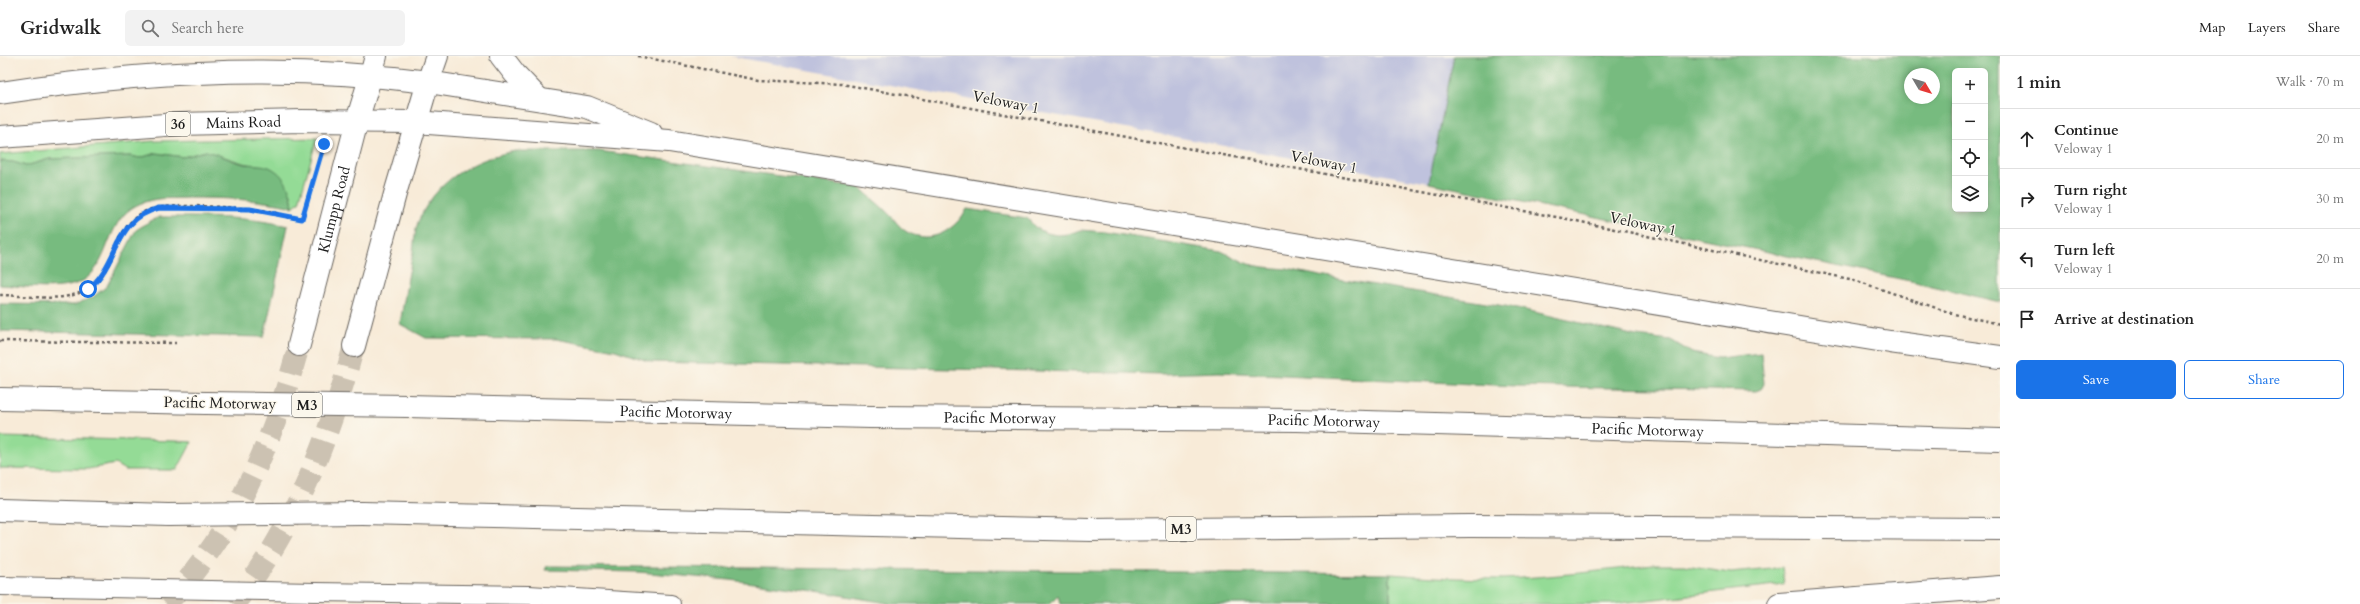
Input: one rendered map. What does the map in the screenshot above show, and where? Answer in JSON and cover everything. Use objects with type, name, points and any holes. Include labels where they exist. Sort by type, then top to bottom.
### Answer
[{"type":"main road","points":[[209,73],[226,56]]},
{"type":"main road","points":[[354,346],[415,122],[437,56]]},
{"type":"main road","points":[[501,56],[515,74],[539,99]]},
{"type":"main road","points":[[0,93],[124,77],[209,73],[328,72],[374,65],[428,82],[587,107],[669,141],[1890,342],[2000,357]]},
{"type":"main road","name":"Klumpp Road","points":[[299,346],[357,121],[374,65]]},
{"type":"main road","name":"Mains Road","points":[[0,137],[179,124],[357,121],[415,122],[669,141]]},
{"type":"main road","name":"Pacific Motorway","points":[[0,399],[407,406],[870,417],[1297,420],[2000,440]]},
{"type":"main road","name":"M3","points":[[0,510],[168,515],[362,513],[1090,530],[1469,526],[2000,529]]},
{"type":"main road","points":[[1779,604],[2000,587]]},
{"type":"lane","points":[[0,586],[529,596],[671,604]]},
{"type":"path","name":"Veloway 1","points":[[638,56],[758,80],[842,84],[1567,219],[1854,280],[1954,314],[2000,324]]},
{"type":"path","points":[[0,295],[72,295],[88,289],[100,280],[108,268],[130,223],[148,211],[159,208],[230,208],[270,212],[302,219],[305,212]]},
{"type":"path","points":[[0,341],[176,343]]},
{"type":"shaded area","points":[[730,56],[1454,56],[1429,183]]},
{"type":"green space","points":[[1454,56],[2000,56],[2000,302],[1915,282],[1429,183]]},
{"type":"green space","points":[[317,138],[299,202],[293,207],[291,194],[268,167],[243,163],[206,151],[183,157],[156,153],[140,158],[130,156],[49,159],[26,166],[13,162],[0,161],[0,154],[154,141]]},
{"type":"green space","points":[[206,151],[239,163],[266,166],[275,170],[283,178],[289,189],[293,207],[267,202],[227,199],[187,198],[150,200],[136,206],[123,216],[113,232],[102,259],[91,274],[84,280],[76,284],[55,288],[0,285],[0,161],[13,162],[26,166],[49,159],[130,156],[140,158],[156,153],[183,157]]},
{"type":"green space","points":[[515,151],[599,151],[859,187],[886,211],[899,226],[916,236],[925,237],[941,234],[956,224],[967,209],[1027,218],[1035,227],[1046,233],[1057,235],[1069,234],[1080,230],[1105,232],[1221,251],[1248,264],[1263,267],[1287,269],[1320,276],[1517,308],[1636,336],[1671,340],[1692,353],[1719,358],[1761,353],[1764,383],[1761,389],[1756,391],[1515,386],[1219,372],[1163,374],[651,362],[615,350],[556,339],[426,338],[400,324],[416,229],[426,207],[435,194],[458,174],[485,160]]},
{"type":"green space","points":[[160,217],[208,217],[256,220],[288,226],[264,337],[0,331],[0,304],[74,305],[93,297],[107,286],[136,230]]},
{"type":"green space","points":[[0,437],[192,442],[177,470],[125,470],[115,464],[88,469],[0,468]]},
{"type":"green space","points":[[1654,565],[1685,565],[1730,572],[1782,567],[1784,584],[1612,604],[1390,604],[1390,574],[1446,578],[1503,579],[1560,575]]},
{"type":"green space","points":[[547,566],[1390,574],[1390,604],[1060,604],[1058,595],[1049,604],[893,604],[822,592],[730,580],[638,572],[545,570]]},
{"type":"tunnel","points":[[166,604],[212,547],[232,516],[249,483],[264,450],[277,415],[299,345]]},
{"type":"tunnel","points":[[234,604],[256,575],[275,544],[308,481],[333,415],[354,346]]},
{"type":"route","points":[[88,289],[100,280],[108,268],[123,232],[138,216],[148,211],[159,208],[250,209],[302,219],[324,144]]}]
